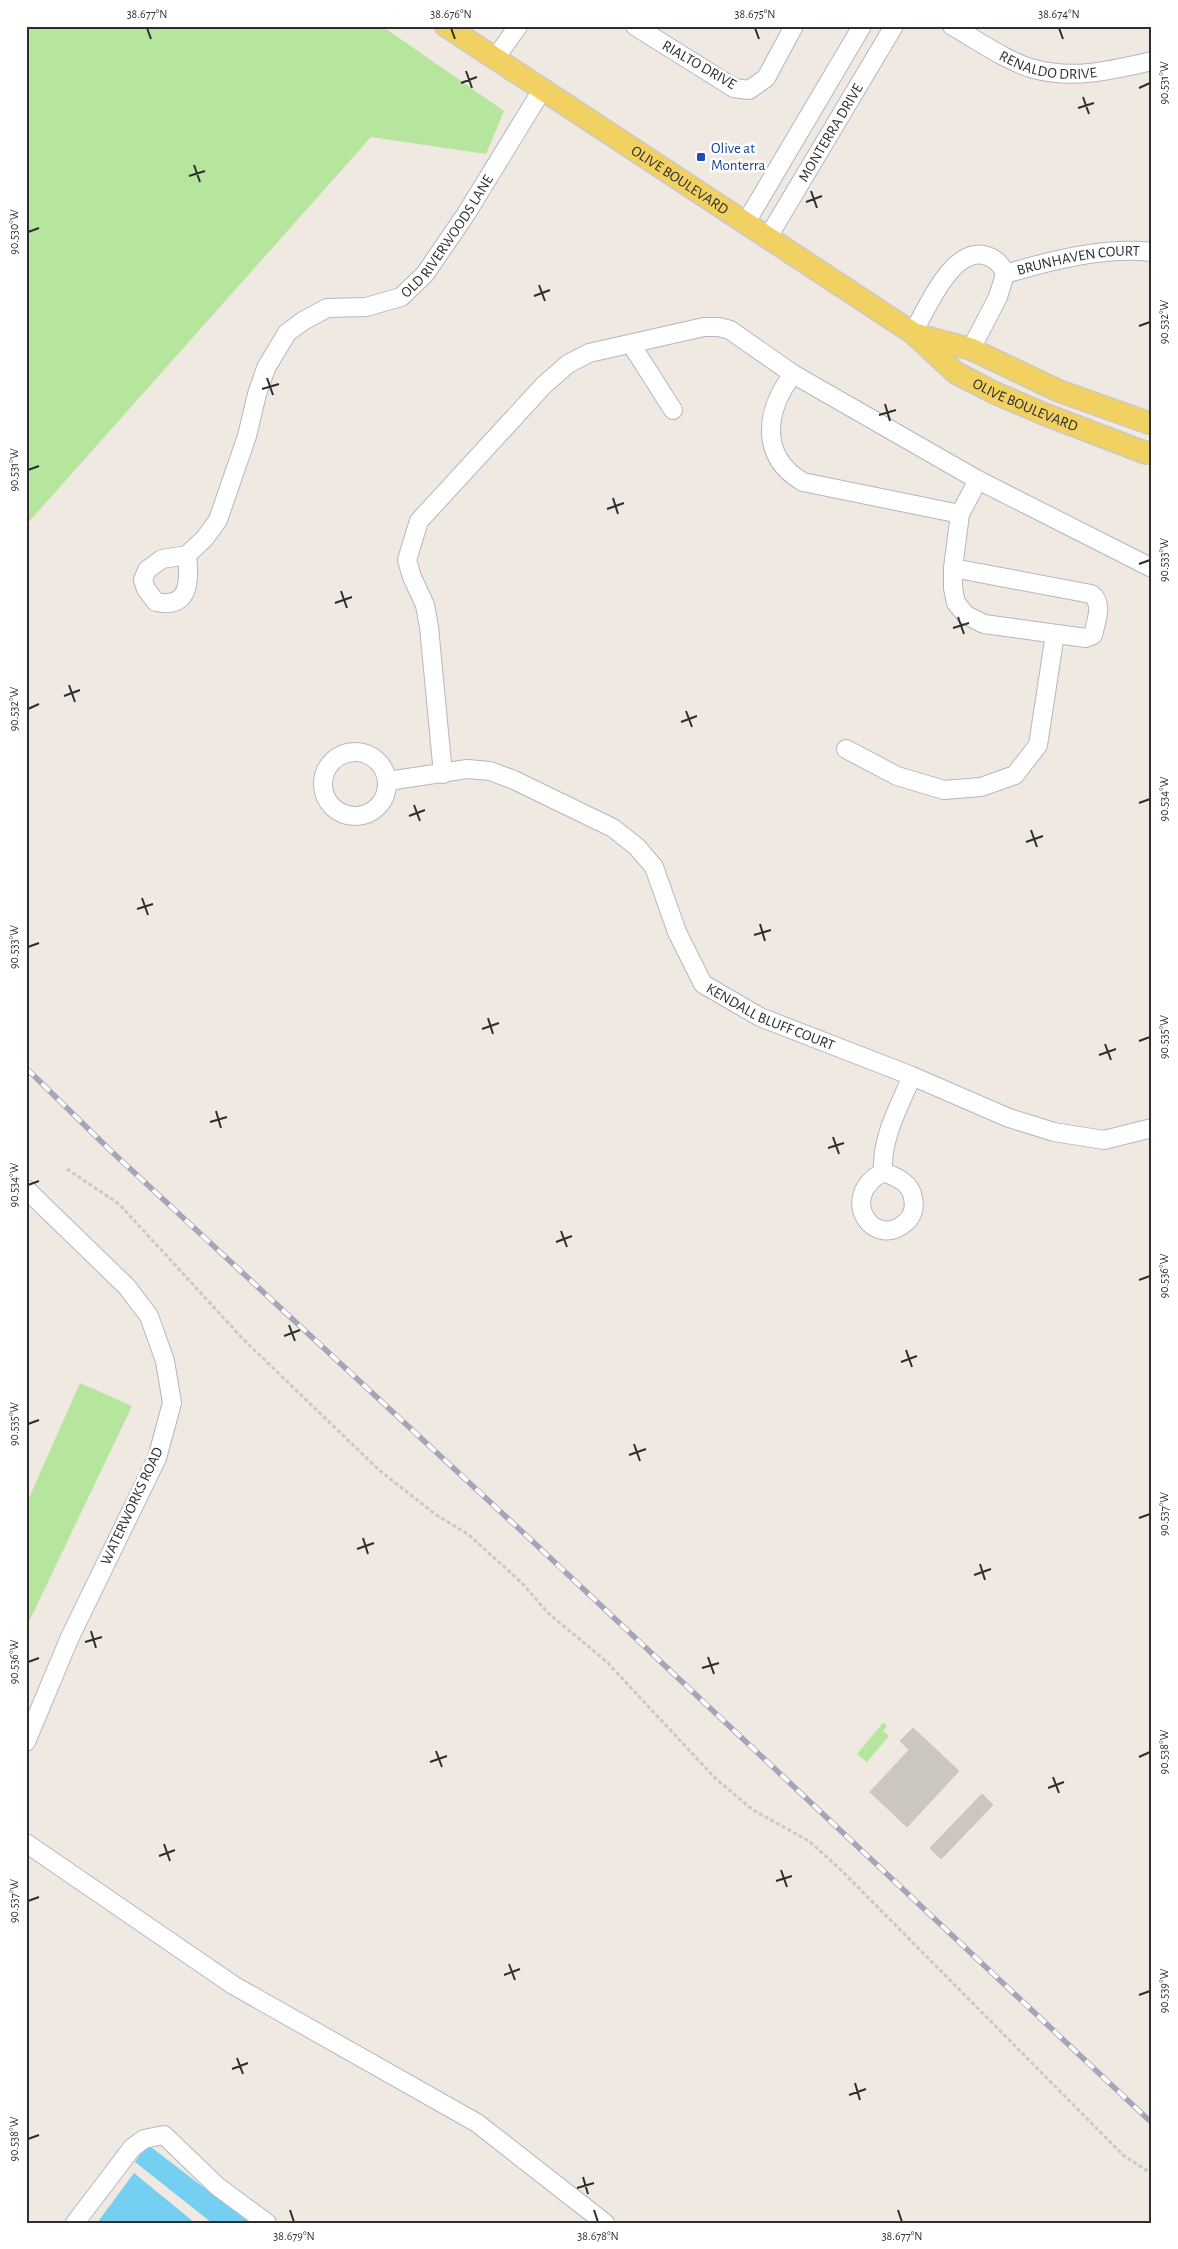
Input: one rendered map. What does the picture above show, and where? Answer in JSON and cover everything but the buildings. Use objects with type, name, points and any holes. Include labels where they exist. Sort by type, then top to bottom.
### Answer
[{"type":"main road","name":"OLIVE BOULEVARD","points":[[446,26],[913,334],[956,373],[994,393],[1094,434],[1146,453],[1152,452]]},
{"type":"main road","name":"OLIVE BOULEVARD","points":[[913,334],[970,349],[1060,391],[1152,424]]},
{"type":"street","points":[[495,59],[518,26]]},
{"type":"street","name":"RIALTO DRIVE","points":[[635,26],[734,88],[749,90],[766,78],[794,26]]},
{"type":"street","name":"MONTERRA DRIVE","points":[[745,224],[862,26]]},
{"type":"street","name":"MONTERRA DRIVE","points":[[767,239],[894,26]]},
{"type":"street","name":"RENALDO DRIVE","points":[[952,26],[1032,69],[1063,75],[1097,73],[1152,61]]},
{"type":"street","name":"OLD RIVERWOODS LANE","points":[[187,555],[205,538],[218,520],[247,436],[260,385],[275,351],[287,333],[303,321],[327,308],[366,308],[401,297],[425,274],[466,214],[542,90]]},
{"type":"street","name":"BRUNHAVEN COURT","points":[[1005,274],[1055,261],[1105,252],[1133,249],[1152,252]]},
{"type":"street","name":"BRUNHAVEN COURT","points":[[913,334],[954,265],[965,257],[982,254],[999,263],[1005,274],[998,297],[970,349]]},
{"type":"street","points":[[443,774],[429,627],[425,605],[412,577],[407,560],[414,533],[419,520],[544,385],[568,364],[589,354],[704,327],[719,327],[730,330],[746,339],[793,374],[978,480],[1152,568]]},
{"type":"street","points":[[632,344],[673,410]]},
{"type":"street","points":[[793,374],[778,399],[770,439],[775,454],[791,475],[803,482],[960,514]]},
{"type":"street","points":[[953,568],[1091,594],[1099,604],[1093,635],[1086,638],[984,624],[966,615],[956,603],[953,588],[953,568],[960,514],[978,480]]},
{"type":"street","points":[[1123,552],[1152,553]]},
{"type":"street","points":[[846,749],[897,776],[944,790],[981,787],[1015,775],[1038,745],[1055,634]]},
{"type":"street","name":"KENDALL BLUFF COURT","points":[[388,781],[467,769],[490,771],[514,780],[613,828],[637,847],[654,867],[677,932],[703,984],[760,1017],[912,1076],[1010,1118],[1054,1132],[1104,1140],[1152,1128]]},
{"type":"street","points":[[883,1172],[882,1160],[887,1136],[912,1076]]},
{"type":"street","name":"WATERWORKS ROAD","points":[[26,1190],[127,1287],[150,1316],[165,1361],[172,1404],[157,1458],[70,1637],[26,1742]]},
{"type":"street","points":[[26,1843],[233,1985],[477,2123],[605,2223]]},
{"type":"street","points":[[75,2223],[132,2148],[144,2139],[164,2135],[217,2186],[267,2223]]},
{"type":"path","points":[[67,1169],[119,1204],[243,1339],[379,1470],[435,1514],[469,1535],[521,1582],[548,1613],[607,1662],[715,1778],[753,1810],[809,1841],[841,1870],[1122,2155],[1152,2174]]},
{"type":"green space","points":[[26,26],[382,26],[504,111],[486,154],[371,137],[26,525]]},
{"type":"green space","points":[[80,1383],[132,1406],[26,1628],[26,1505]]},
{"type":"green space","points":[[883,1723],[887,1726],[883,1731],[889,1736],[867,1762],[857,1754]]},
{"type":"water","points":[[147,2144],[250,2223],[212,2223],[135,2162]]},
{"type":"water","points":[[134,2173],[195,2223],[97,2223]]},
{"type":"railway","points":[[26,1068],[111,1151],[529,1538],[1152,2123]]},
{"type":"place","name":"Olive at Monterra","points":[[701,157]]}]
